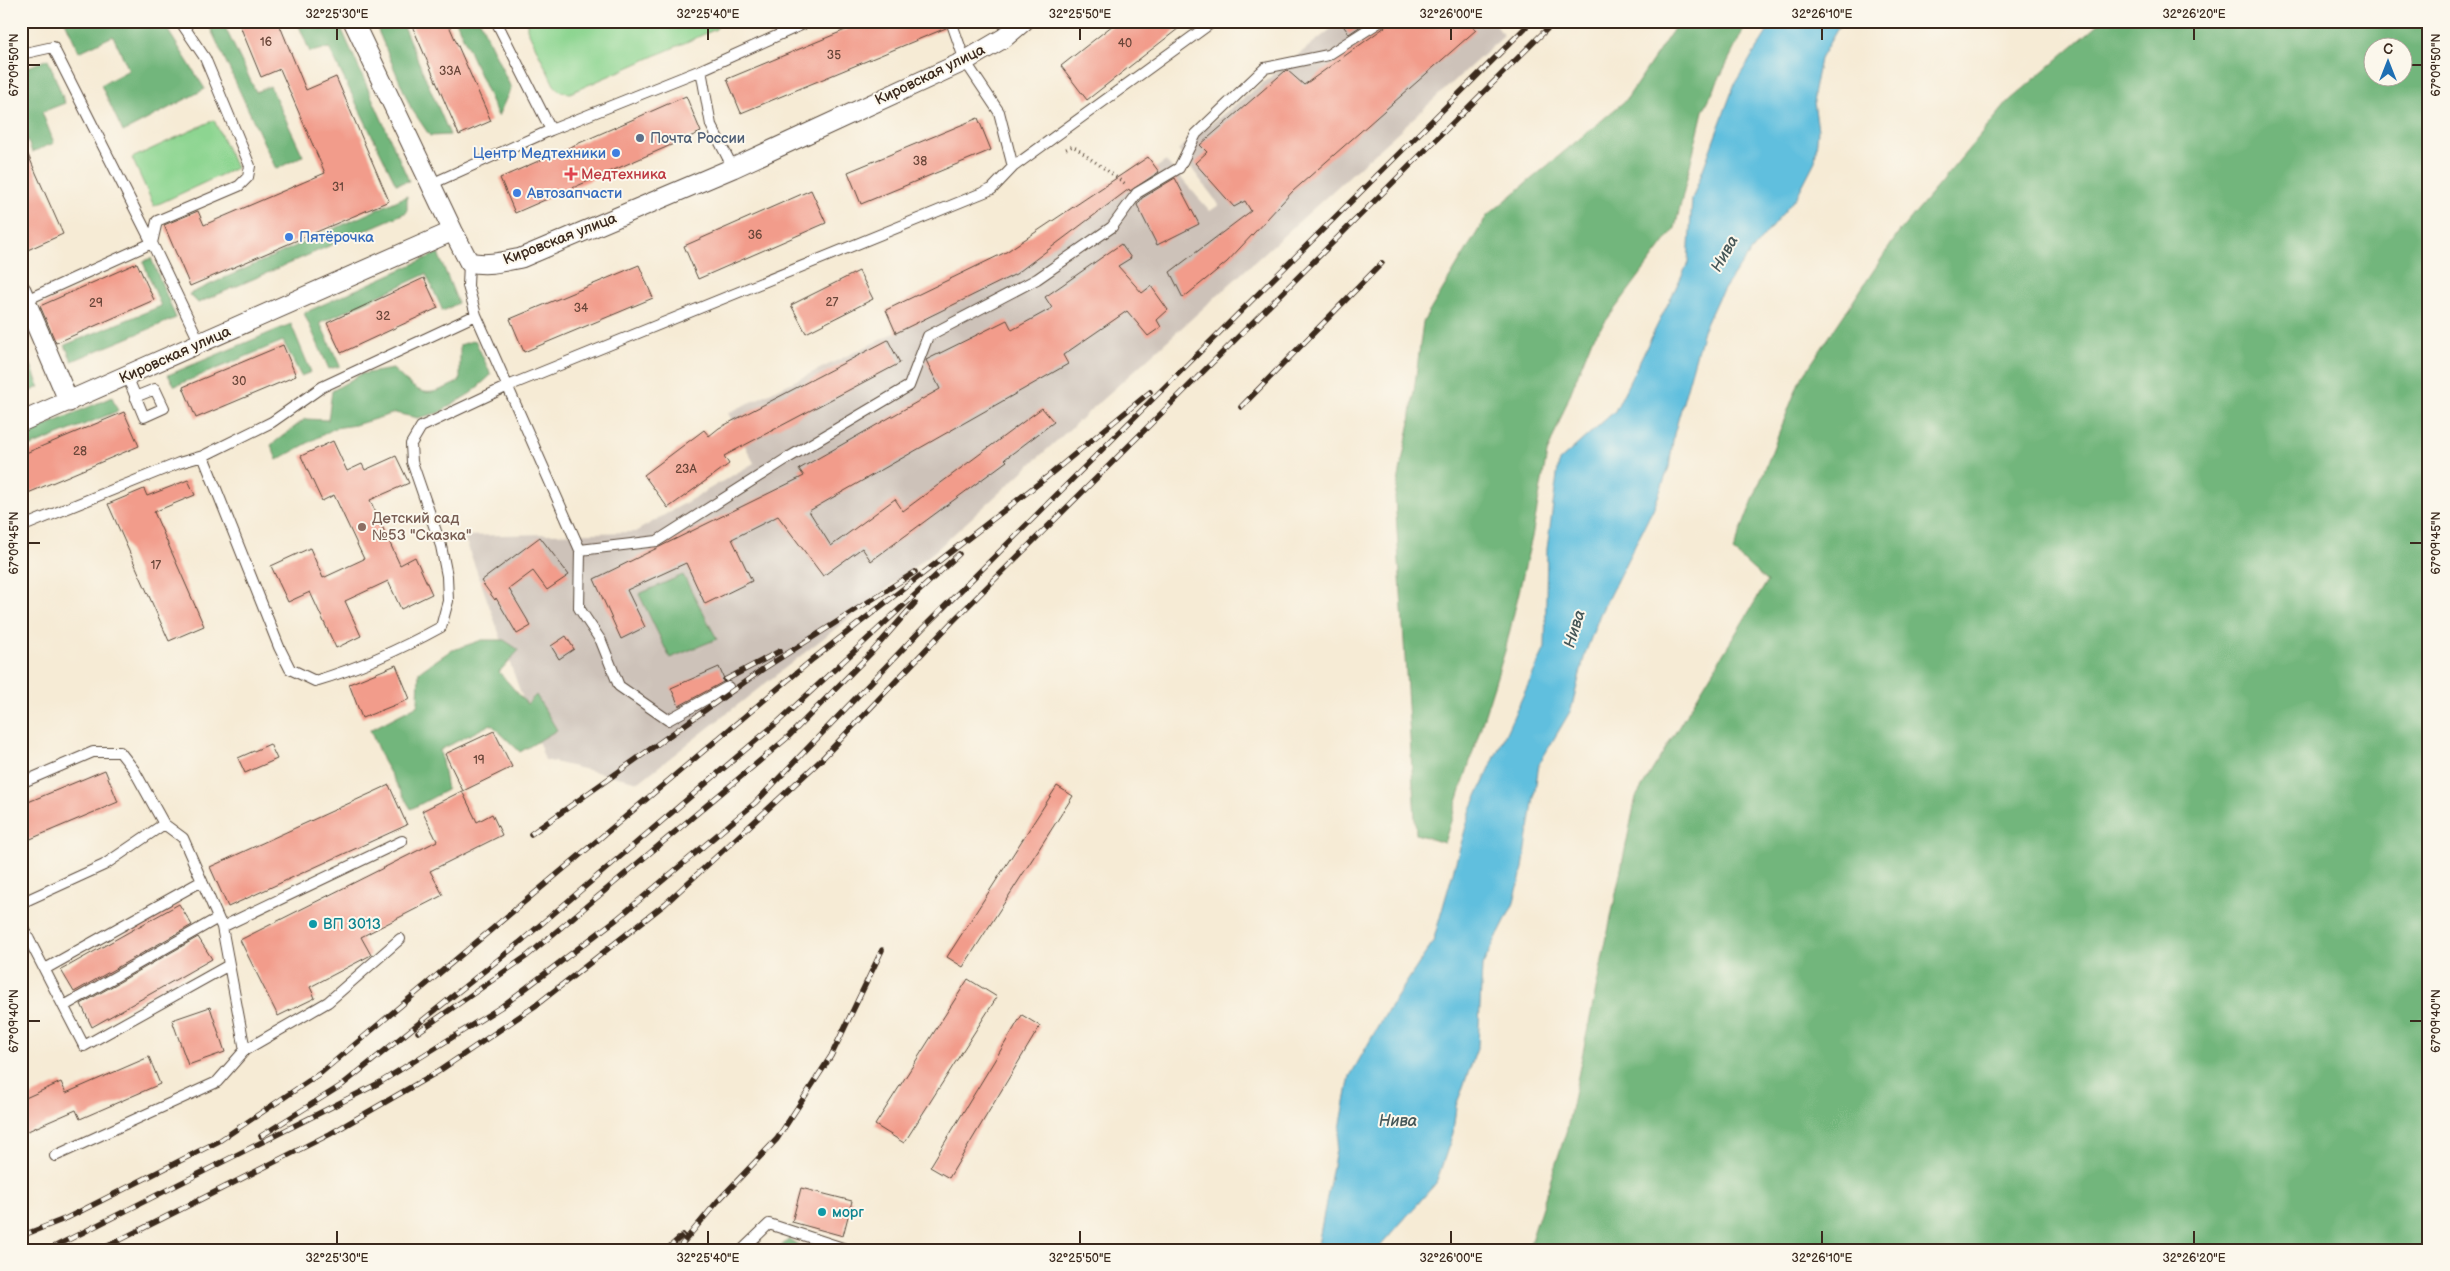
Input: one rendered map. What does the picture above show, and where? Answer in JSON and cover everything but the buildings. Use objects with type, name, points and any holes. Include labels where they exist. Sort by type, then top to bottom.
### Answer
[{"type":"street","points":[[353,21],[429,186],[469,262]]},
{"type":"street","name":"Кировская улица","points":[[469,262],[482,265],[498,264],[520,258],[733,168],[965,60],[1004,38],[1024,21]]},
{"type":"street","name":"Кировская улица","points":[[21,422],[70,402],[453,231]]},
{"type":"street","points":[[23,295],[70,402]]},
{"type":"lane","points":[[152,243],[157,221],[239,186],[248,177],[250,166],[205,58],[180,21]]},
{"type":"lane","points":[[496,21],[551,130]]},
{"type":"lane","points":[[429,186],[551,130],[701,70],[810,21]]},
{"type":"lane","points":[[951,21],[965,60],[999,112],[1014,167]]},
{"type":"lane","points":[[203,456],[290,669],[315,681],[345,672],[391,653],[441,627],[448,602],[447,576],[441,546],[412,462],[411,444],[421,427],[508,386],[992,189],[1014,167],[1214,21]]},
{"type":"lane","points":[[580,550],[657,541],[786,459],[909,386],[928,336],[1037,279],[1112,227],[1137,193],[1179,168],[1196,134],[1265,68],[1328,55],[1381,21]]},
{"type":"lane","points":[[21,54],[53,47],[200,343]]},
{"type":"lane","points":[[701,70],[711,124],[733,168]]},
{"type":"lane","points":[[23,295],[152,243]]},
{"type":"lane","points":[[469,262],[468,286],[476,315],[580,550],[579,608],[601,641],[620,686],[668,720],[728,687]]},
{"type":"lane","points":[[21,527],[179,463],[203,456],[272,422],[322,387],[476,315]]},
{"type":"lane","points":[[126,376],[135,398]]},
{"type":"lane","points":[[21,783],[93,752],[120,752],[134,770],[164,824],[182,838],[220,923],[245,1050]]},
{"type":"lane","points":[[21,903],[104,865],[164,824]]},
{"type":"lane","points":[[64,1006],[220,923],[402,841]]},
{"type":"lane","points":[[45,969],[202,881]]},
{"type":"lane","points":[[21,924],[84,1046],[229,964]]},
{"type":"lane","points":[[55,1156],[217,1082],[245,1050],[328,1002],[400,939]]},
{"type":"lane","points":[[742,1250],[768,1224],[849,1250]]},
{"type":"path","points":[[1064,149],[1073,146],[1137,193]]},
{"type":"shaded area","points":[[1341,21],[1493,21],[1504,36],[935,551],[639,782],[545,760],[464,536],[635,532],[754,463],[728,413],[965,299],[1166,161],[1210,211],[1219,205],[1178,150]]},
{"type":"green space","points":[[65,21],[162,21],[205,89],[123,132],[101,85],[129,70],[113,36],[79,52]]},
{"type":"green space","points":[[207,21],[222,21],[256,92],[270,86],[303,156],[276,169]]},
{"type":"green space","points":[[297,21],[338,21],[409,181],[396,184],[329,48],[310,52]]},
{"type":"green space","points":[[374,21],[401,21],[450,135],[430,136],[411,108]]},
{"type":"green space","points":[[456,21],[480,21],[511,88],[498,116]]},
{"type":"green space","points":[[527,21],[720,22],[716,29],[570,93],[561,92],[554,85],[527,29]]},
{"type":"green space","points":[[1679,21],[1748,21],[1703,111],[1675,228],[1591,341],[1547,453],[1532,537],[1505,651],[1444,843],[1416,834],[1395,497],[1410,422],[1423,322],[1487,216],[1626,100]]},
{"type":"green space","points":[[2102,21],[2429,21],[2429,1250],[1528,1250],[1567,1129],[1636,797],[1767,582],[1733,551],[1799,382],[1900,231],[2009,101]]},
{"type":"green space","points":[[48,59],[65,103],[42,112],[54,143],[32,152],[21,124],[21,70]]},
{"type":"green space","points":[[214,120],[236,168],[154,206],[132,158]]},
{"type":"green space","points":[[407,196],[407,212],[198,303],[189,294]]},
{"type":"green space","points":[[438,253],[458,303],[443,311],[426,274],[320,323],[340,366],[329,369],[304,313]]},
{"type":"green space","points":[[151,258],[176,318],[72,361],[65,345],[161,306],[143,262]]},
{"type":"green space","points":[[291,324],[311,372],[301,376],[283,341],[175,386],[168,375]]},
{"type":"green space","points":[[21,337],[39,387],[21,396]]},
{"type":"green space","points":[[475,340],[491,375],[471,393],[438,413],[418,418],[395,413],[355,425],[335,428],[277,460],[271,445],[305,419],[328,420],[332,391],[361,374],[393,369],[417,389],[424,392],[439,391],[460,381],[460,345]]},
{"type":"green space","points":[[112,397],[118,411],[21,450],[21,436]]},
{"type":"green space","points":[[683,575],[717,639],[670,658],[639,594]]},
{"type":"green space","points":[[482,640],[504,640],[519,650],[499,672],[527,704],[536,695],[557,730],[520,752],[491,724],[440,750],[447,790],[411,809],[383,761],[370,730],[418,705],[419,672],[450,651]]},
{"type":"green space","points":[[789,1239],[806,1250],[777,1250]]},
{"type":"water","name":"Нива","points":[[1774,21],[1842,21],[1820,59],[1813,95],[1818,130],[1815,161],[1797,196],[1742,263],[1718,298],[1703,331],[1674,434],[1669,467],[1655,505],[1600,614],[1585,654],[1571,710],[1539,764],[1523,868],[1513,905],[1482,966],[1478,1046],[1456,1106],[1453,1133],[1436,1183],[1377,1250],[1317,1250],[1350,1076],[1380,1023],[1433,942],[1471,809],[1545,648],[1547,549],[1559,461],[1615,411],[1688,263],[1692,199],[1735,83]]},
{"type":"railway","points":[[48,1250],[379,1083],[501,1007],[617,919],[755,803],[923,628],[1532,21]]},
{"type":"railway","points":[[100,1250],[330,1134],[439,1071],[535,1006],[665,904],[820,761],[953,621],[1555,21]]},
{"type":"railway","points":[[1241,407],[1382,263]]},
{"type":"railway","points":[[21,1236],[67,1218],[219,1141],[322,1072],[813,659],[1047,477],[1150,392]]},
{"type":"railway","points":[[261,1136],[342,1085],[519,943],[779,721],[959,554]]},
{"type":"railway","points":[[531,834],[763,669],[915,572]]},
{"type":"railway","points":[[418,1032],[527,956],[787,738],[872,652],[915,603]]},
{"type":"railway","points":[[725,680],[780,651]]},
{"type":"railway","points":[[677,1250],[717,1202],[777,1139],[831,1056],[882,950]]},
{"type":"railway","points":[[666,1250],[683,1235]]},
{"type":"place","name":"Почта России","points":[[640,138]]},
{"type":"place","name":"Центр Медтехники","points":[[616,153]]},
{"type":"place","name":"Медтехника","points":[[571,174]]},
{"type":"place","name":"Автозапчасти","points":[[517,193]]},
{"type":"place","name":"Пятёрочка","points":[[289,237]]},
{"type":"place","name":"Детский сад №53 \"Сказка\"","points":[[362,527]]},
{"type":"place","name":"ВП 3013","points":[[313,924]]},
{"type":"place","name":"морг","points":[[822,1212]]}]
